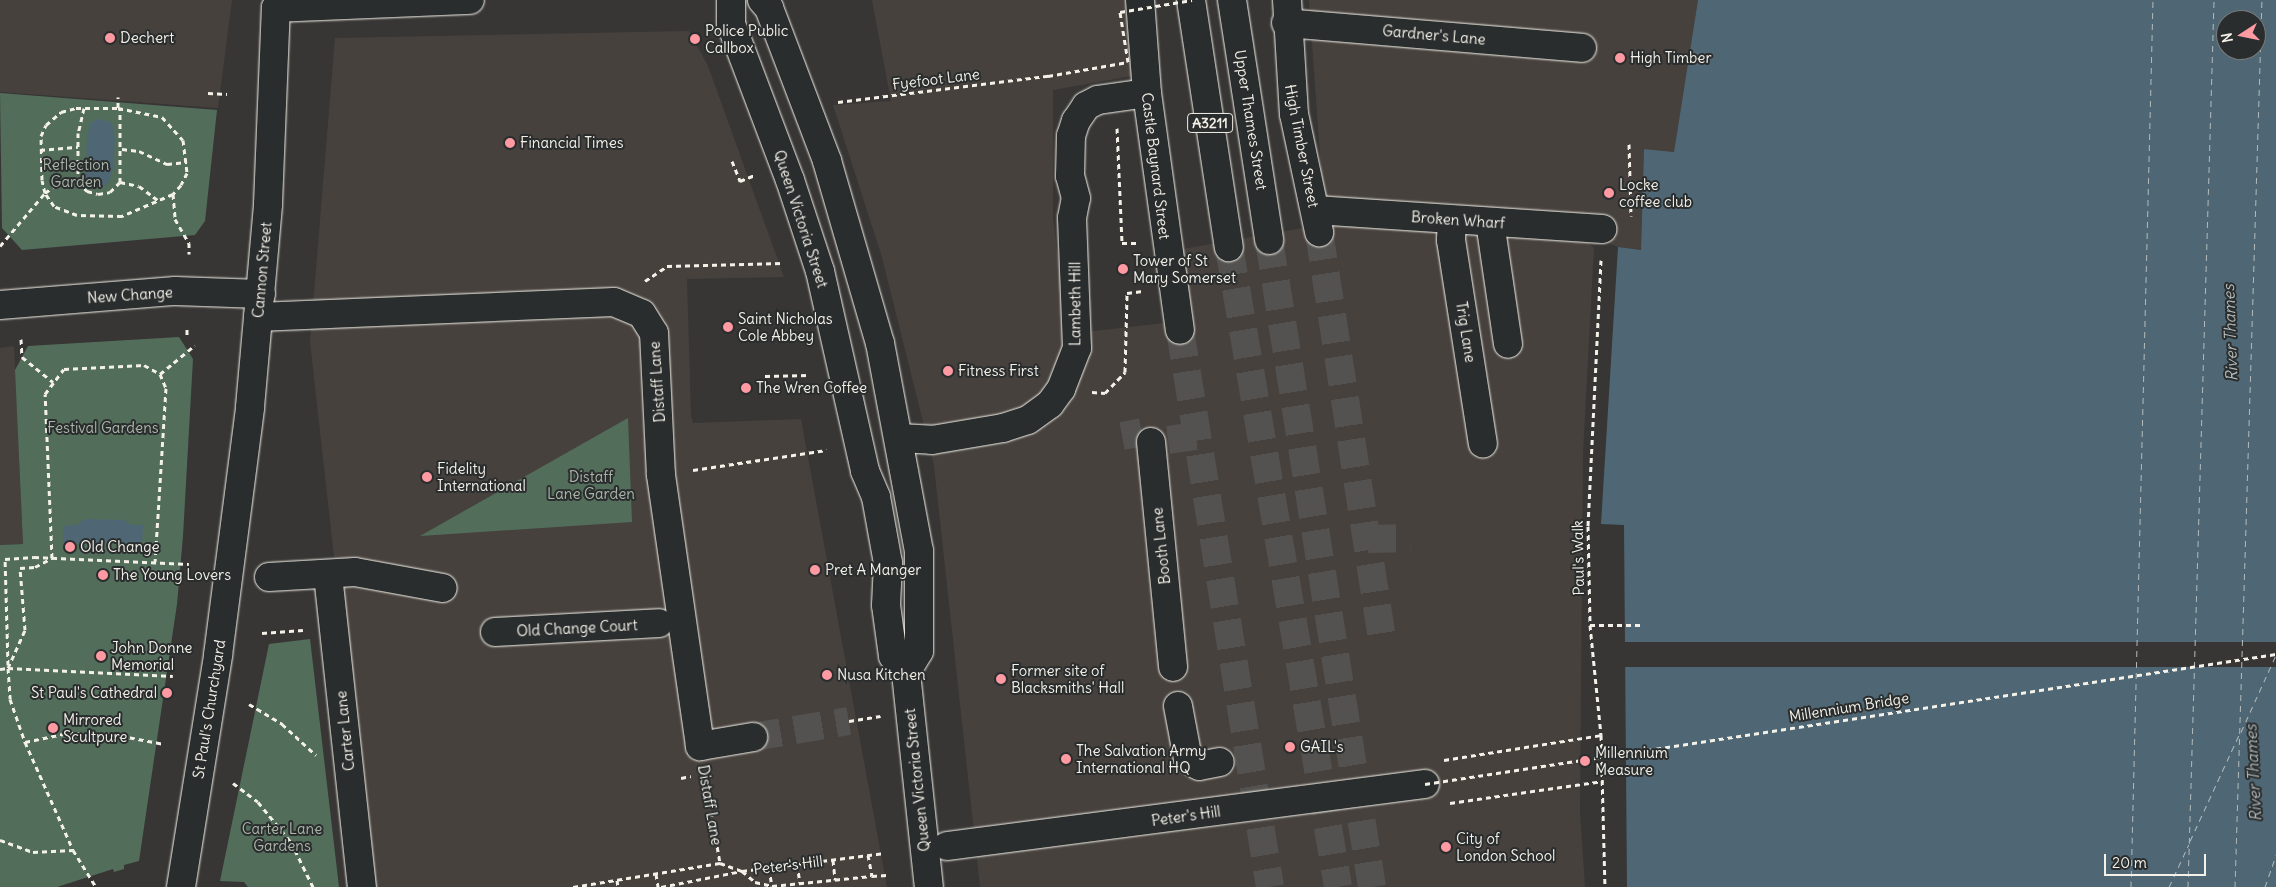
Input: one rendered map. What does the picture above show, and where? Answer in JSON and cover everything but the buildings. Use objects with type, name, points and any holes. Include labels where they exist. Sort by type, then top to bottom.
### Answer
[{"type":"street","points":[[275,3],[470,0]]},
{"type":"street","name":"Queen Victoria Street","points":[[731,0],[731,24],[790,180],[820,271],[865,471],[876,497],[888,563],[886,605],[893,656],[906,673],[929,887]]},
{"type":"street","points":[[762,0],[769,8],[828,161],[880,343],[919,551],[919,652],[906,673]]},
{"type":"street","name":"Castle Baynard Street","points":[[1140,0],[1147,93],[1180,330]]},
{"type":"street","name":"A3211","points":[[1192,0],[1229,247]]},
{"type":"street","name":"Upper Thames Street","points":[[1232,0],[1269,240]]},
{"type":"street","name":"Cannon Street","points":[[235,531],[260,306],[269,187],[275,3]]},
{"type":"street","name":"Gardner's Lane","points":[[1286,12],[1582,48]]},
{"type":"street","name":"High Timber Street","points":[[1286,12],[1294,114],[1317,221]]},
{"type":"street","name":"Lambeth Hill","points":[[899,438],[932,440],[1003,428],[1028,420],[1050,404],[1062,389],[1077,348],[1072,218],[1076,198],[1070,176],[1071,136],[1076,121],[1086,106],[1098,100],[1147,93]]},
{"type":"street","name":"Broken Wharf","points":[[1317,221],[1452,220],[1602,229]]},
{"type":"street","name":"Trig Lane","points":[[1452,220],[1451,240],[1483,444]]},
{"type":"street","points":[[1490,222],[1508,344]]},
{"type":"street","name":"New Change","points":[[0,305],[175,292],[260,306]]},
{"type":"street","name":"Distaff Lane","points":[[260,306],[614,302],[642,314],[654,333],[661,475],[700,746],[753,737]]},
{"type":"street","name":"Booth Lane","points":[[1154,438],[1173,667]]},
{"type":"street","name":"St Paul's Churchyard","points":[[181,887],[235,531]]},
{"type":"street","points":[[269,578],[354,572],[443,588]]},
{"type":"street","name":"Carter Lane","points":[[328,575],[362,887]]},
{"type":"street","name":"Old Change Court","points":[[495,632],[659,623]]},
{"type":"street","points":[[1178,706],[1188,759],[1199,766],[1220,762]]},
{"type":"street","name":"Peter's Hill","points":[[947,846],[1433,794]]},
{"type":"path","name":"Fyefoot Lane","points":[[836,103],[1048,76],[1128,62],[1120,12],[1192,0]]},
{"type":"path","points":[[208,93],[227,94]]},
{"type":"path","points":[[0,246],[45,193],[57,184],[78,182],[87,190],[98,194],[110,192],[120,182],[122,149],[118,97]]},
{"type":"path","points":[[78,182],[78,147],[84,108]]},
{"type":"path","points":[[84,108],[119,108],[167,121],[183,140],[187,173],[173,194],[122,216],[98,218],[77,215],[54,206],[45,193],[40,150],[41,136],[46,125],[61,112],[84,108]]},
{"type":"path","points":[[1116,120],[1122,244],[1142,243]]},
{"type":"path","points":[[1602,229],[1631,230],[1632,186],[1629,144]]},
{"type":"path","points":[[40,150],[78,147]]},
{"type":"path","points":[[122,149],[139,151],[168,164],[187,162]]},
{"type":"path","points":[[732,160],[740,180],[747,178]]},
{"type":"path","points":[[120,182],[139,186],[159,200]]},
{"type":"path","points":[[173,194],[175,219],[189,243],[189,254]]},
{"type":"path","name":"Paul's Walk","points":[[1602,229],[1588,526],[1590,625],[1601,735],[1605,887]]},
{"type":"path","points":[[638,285],[667,266],[786,263]]},
{"type":"path","points":[[1089,392],[1105,392],[1124,372],[1127,293],[1147,291],[1146,281]]},
{"type":"path","points":[[187,329],[187,338]]},
{"type":"path","points":[[21,340],[22,357],[53,382]]},
{"type":"path","points":[[160,374],[195,344]]},
{"type":"path","points":[[52,558],[45,394],[64,369],[144,365],[160,374],[166,388],[155,562]]},
{"type":"path","points":[[765,376],[810,375]]},
{"type":"path","points":[[685,471],[823,451]]},
{"type":"path","points":[[8,668],[25,630],[20,568],[35,567],[52,558]]},
{"type":"path","points":[[96,887],[73,850],[25,742],[10,699],[5,559],[52,558],[189,564]]},
{"type":"path","points":[[1590,625],[1642,624]]},
{"type":"path","points":[[262,633],[334,627]]},
{"type":"path","name":"Millennium Bridge","points":[[1433,794],[2276,654]]},
{"type":"path","points":[[0,669],[173,676]]},
{"type":"path","points":[[249,704],[282,724],[351,788]]},
{"type":"path","points":[[849,721],[880,716]]},
{"type":"path","points":[[25,742],[68,733],[112,734],[164,744]]},
{"type":"path","points":[[1441,760],[1601,735]]},
{"type":"path","name":"Distaff Lane","points":[[700,746],[720,864]]},
{"type":"path","points":[[1433,794],[1602,781]]},
{"type":"path","points":[[232,783],[258,802],[291,842],[313,887]]},
{"type":"path","points":[[0,840],[33,852],[73,850]]},
{"type":"path","name":"Peter's Hill","points":[[573,887],[720,864],[742,871],[885,853]]},
{"type":"path","points":[[868,855],[872,876]]},
{"type":"path","points":[[833,860],[835,880]]},
{"type":"path","points":[[796,864],[800,884]]},
{"type":"path","points":[[769,868],[772,886]]},
{"type":"path","points":[[656,874],[660,887],[742,871],[755,882],[772,886],[886,875]]},
{"type":"path","points":[[617,880],[618,887]]},
{"type":"shaded area","name":"Dechert","points":[[0,0],[232,0],[218,108],[0,92]]},
{"type":"shaded area","points":[[872,0],[1125,0],[1132,76],[1053,90],[1053,218],[1067,334],[1182,321],[1171,251],[1303,228],[1415,221],[1581,237],[1594,248],[1583,453],[1580,812],[1585,887],[980,887],[934,466],[881,254],[833,105],[891,101]]},
{"type":"shaded area","points":[[1309,0],[1698,0],[1674,152],[1644,149],[1641,250],[1618,247],[1544,217],[1323,198]]},
{"type":"shaded area","points":[[689,31],[708,66],[784,277],[687,279],[691,416],[693,423],[801,419],[887,887],[371,887],[310,342],[335,38]]},
{"type":"shaded area","points":[[14,346],[23,544],[0,545],[0,348]]},
{"type":"green space","name":"Reflection Garden","points":[[0,93],[217,110],[205,221],[195,235],[22,250],[2,228]]},
{"type":"green space","name":"Festival Gardens","points":[[179,337],[193,359],[183,536],[177,604],[139,861],[124,865],[124,869],[114,872],[113,869],[57,887],[0,887],[0,545],[23,544],[15,370],[28,346]]},
{"type":"green space","name":"Distaff Lane Garden","points":[[628,418],[632,522],[420,536]]},
{"type":"green space","name":"Carter Lane Gardens","points":[[310,639],[339,887],[248,887],[244,882],[220,881],[269,644]]},
{"type":"water","name":"River Thames","points":[[1698,0],[2276,0],[2276,887],[1627,887],[1624,525],[1601,524],[1618,247],[1641,250],[1644,149],[1674,152]]},
{"type":"water","points":[[97,119],[112,122],[115,140],[113,168],[109,182],[103,187],[92,186],[86,180],[87,138],[90,124]]},
{"type":"water","points":[[84,519],[124,520],[131,525],[143,525],[142,543],[63,543],[63,526],[77,525]]},
{"type":"pier","points":[[1615,642],[2276,642],[2276,667],[1615,667]]},
{"type":"ferry route","points":[[2131,887],[2153,0]]},
{"type":"ferry route","points":[[2188,887],[2214,0]]},
{"type":"ferry route","points":[[2235,887],[2262,0]]},
{"type":"ferry route","points":[[2241,732],[2276,655]]},
{"type":"ferry route","points":[[2190,841],[2239,735]]},
{"type":"ferry route","points":[[2169,887],[2189,844]]},
{"type":"ferry route","points":[[2265,887],[2276,855]]},
{"type":"tunnel","points":[[1319,232],[1382,638]]},
{"type":"tunnel","points":[[1269,240],[1372,887]]},
{"type":"tunnel","points":[[1229,247],[1338,887]]},
{"type":"tunnel","points":[[1180,330],[1270,887]]},
{"type":"tunnel","points":[[1122,436],[1142,432]]},
{"type":"tunnel","points":[[1168,440],[1197,436]]},
{"type":"tunnel","points":[[1368,539],[1410,538]]},
{"type":"tunnel","points":[[753,737],[849,721]]},
{"type":"place","name":"Dechert","points":[[110,38]]},
{"type":"place","name":"Police Public Callbox","points":[[695,39]]},
{"type":"place","name":"High Timber","points":[[1620,58]]},
{"type":"place","name":"Financial Times","points":[[510,143]]},
{"type":"place","name":"Locke coffee club","points":[[1609,193]]},
{"type":"place","name":"Tower of St Mary Somerset","points":[[1123,269]]},
{"type":"place","name":"Saint Nicholas Cole Abbey","points":[[728,327]]},
{"type":"place","name":"Fitness First","points":[[948,371]]},
{"type":"place","name":"The Wren Coffee","points":[[746,388]]},
{"type":"place","name":"Fidelity International","points":[[427,477]]},
{"type":"place","name":"Old Change","points":[[70,547]]},
{"type":"place","name":"Pret A Manger","points":[[815,570]]},
{"type":"place","name":"The Young Lovers","points":[[103,575]]},
{"type":"place","name":"John Donne Memorial","points":[[101,656]]},
{"type":"place","name":"Nusa Kitchen","points":[[827,675]]},
{"type":"place","name":"Former site of Blacksmiths' Hall","points":[[1001,679]]},
{"type":"place","name":"St Paul's Cathedral","points":[[167,693]]},
{"type":"place","name":"Mirrored Scultpure","points":[[53,728]]},
{"type":"place","name":"GAIL's","points":[[1290,747]]},
{"type":"place","name":"The Salvation Army International HQ","points":[[1066,759]]},
{"type":"place","name":"Millennium Measure","points":[[1585,761]]},
{"type":"place","name":"City of London School","points":[[1446,847]]}]
